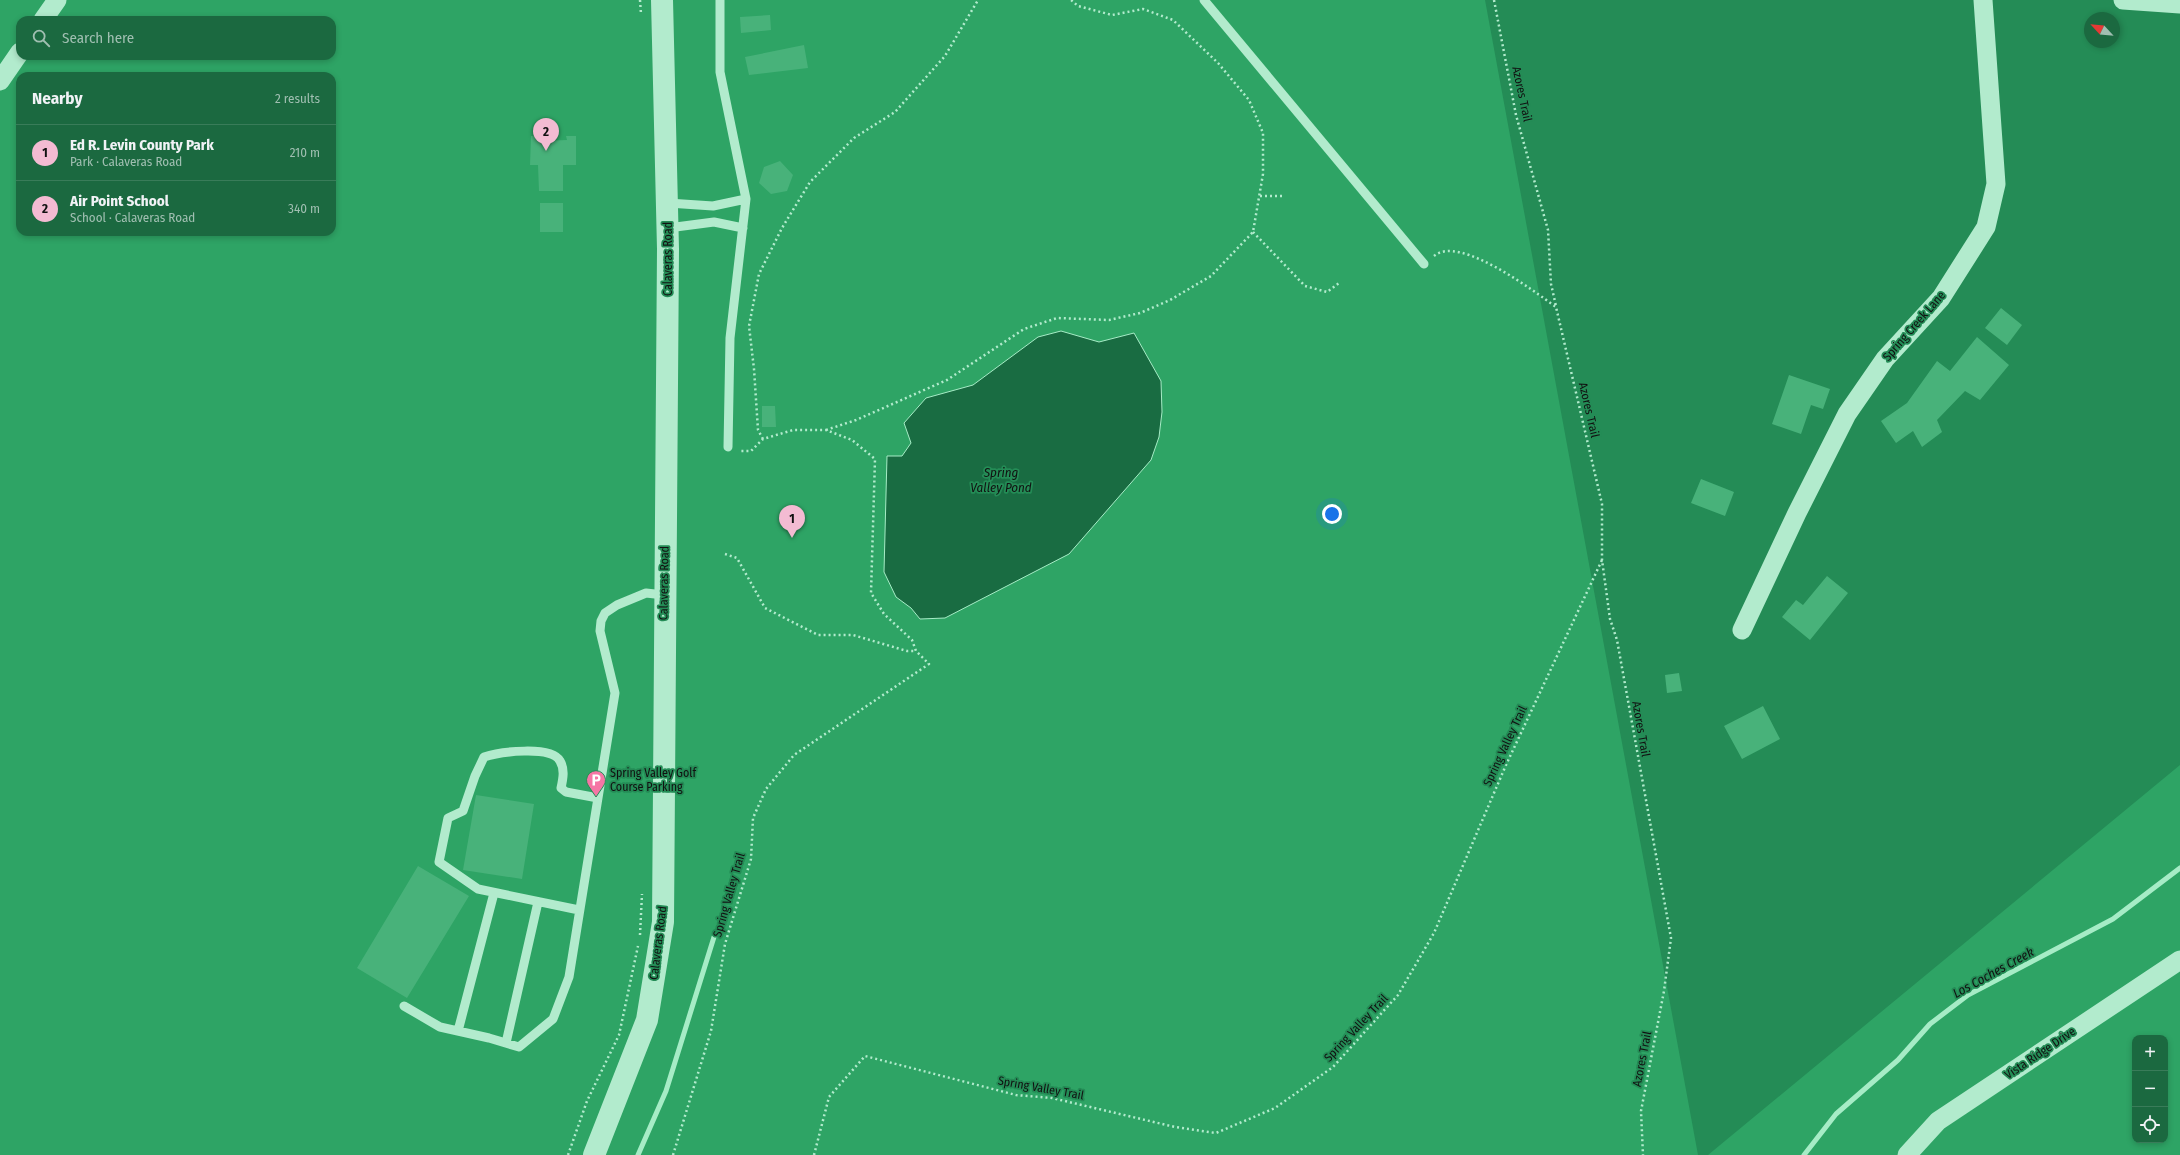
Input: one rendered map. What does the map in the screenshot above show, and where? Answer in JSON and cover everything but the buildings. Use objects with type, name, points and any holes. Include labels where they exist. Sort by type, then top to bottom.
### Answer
[{"type":"street","points":[[46,16],[57,0]]},
{"type":"street","name":"Calaveras Road","points":[[594,1155],[647,1020],[663,922],[664,596],[668,203],[663,99],[662,0]]},
{"type":"street","name":"Spring Creek Lane","points":[[1742,630],[1797,513],[1847,414],[1885,359],[1941,298],[1986,227],[1996,184],[1983,0]]},
{"type":"street","points":[[2123,0],[2180,4]]},
{"type":"street","points":[[0,82],[16,58]]},
{"type":"street","name":"Vista Ridge Drive","points":[[1907,1155],[1938,1121],[2180,960]]},
{"type":"lane","points":[[720,0],[720,72],[746,199],[730,338],[732,449]]},
{"type":"lane","points":[[1204,0],[1424,264]]},
{"type":"lane","points":[[668,203],[713,206],[746,199]]},
{"type":"lane","points":[[668,228],[714,222],[742,228]]},
{"type":"lane","points":[[404,1006],[440,1027],[519,1047],[553,1019],[569,977],[615,693],[600,631],[601,621],[606,613],[624,602],[646,593],[664,596]]},
{"type":"lane","points":[[579,910],[478,889],[439,862],[448,818],[463,811],[475,776],[484,757],[496,752],[538,751],[553,755],[560,760],[564,772],[561,788],[566,792],[598,798]]},
{"type":"lane","points":[[458,1031],[494,893]]},
{"type":"lane","points":[[506,1043],[538,902]]},
{"type":"path","points":[[763,439],[758,430],[754,369],[749,326],[759,274],[782,228],[810,182],[854,138],[895,112],[945,56],[978,0]]},
{"type":"path","points":[[732,449],[751,451],[763,439],[793,430],[826,430],[856,420],[947,380],[1024,329],[1057,318],[1109,320],[1140,314],[1170,300],[1211,276],[1253,232],[1264,174],[1263,133],[1250,100],[1218,63],[1173,20],[1143,9],[1112,15],[1078,6],[1071,0]]},
{"type":"path","name":"Azores Trail","points":[[1494,0],[1516,115],[1548,230],[1551,284],[1602,504],[1602,560],[1610,619],[1617,640],[1671,938],[1664,991],[1641,1111],[1643,1155]]},
{"type":"path","points":[[1260,196],[1283,196]]},
{"type":"path","points":[[1253,232],[1305,286],[1327,292],[1340,283]]},
{"type":"path","points":[[1424,264],[1438,252],[1449,250],[1466,254],[1513,276],[1556,307]]},
{"type":"path","points":[[725,554],[737,558],[765,608],[818,635],[854,635],[907,651],[916,651],[912,640],[884,614],[871,593],[875,459],[852,440],[826,430]]},
{"type":"path","name":"Spring Valley Trail","points":[[814,1155],[829,1097],[865,1056],[1016,1094],[1052,1098],[1175,1127],[1216,1133],[1274,1108],[1333,1067],[1398,995],[1434,933],[1506,765],[1602,560]]},
{"type":"path","name":"Spring Valley Trail","points":[[674,1155],[711,1031],[725,944],[751,859],[753,818],[766,789],[794,755],[929,664],[916,651]]},
{"type":"shaded area","points":[[0,0],[1485,0],[1698,1155],[0,1155]]},
{"type":"shaded area","points":[[2180,765],[2180,1155],[1708,1155]]},
{"type":"water","name":"Spring Valley Pond","points":[[1061,331],[1099,342],[1134,333],[1161,381],[1162,412],[1159,437],[1151,460],[1069,554],[945,618],[920,619],[911,608],[896,597],[884,572],[887,456],[902,456],[911,443],[904,423],[926,398],[973,385],[1038,337]]},
{"type":"waterway","name":"Los Coches Creek","points":[[1804,1155],[1836,1114],[1898,1060],[1930,1024],[1968,995],[2113,919],[2180,868]]},
{"type":"waterway","points":[[638,1155],[666,1091],[714,937]]},
{"type":"place","name":"Air Point School","points":[[546,151]]},
{"type":"place","name":"Ed R. Levin County Park","points":[[792,538]]},
{"type":"place","name":"Spring Valley Golf Course Parking","points":[[596,797]]}]
